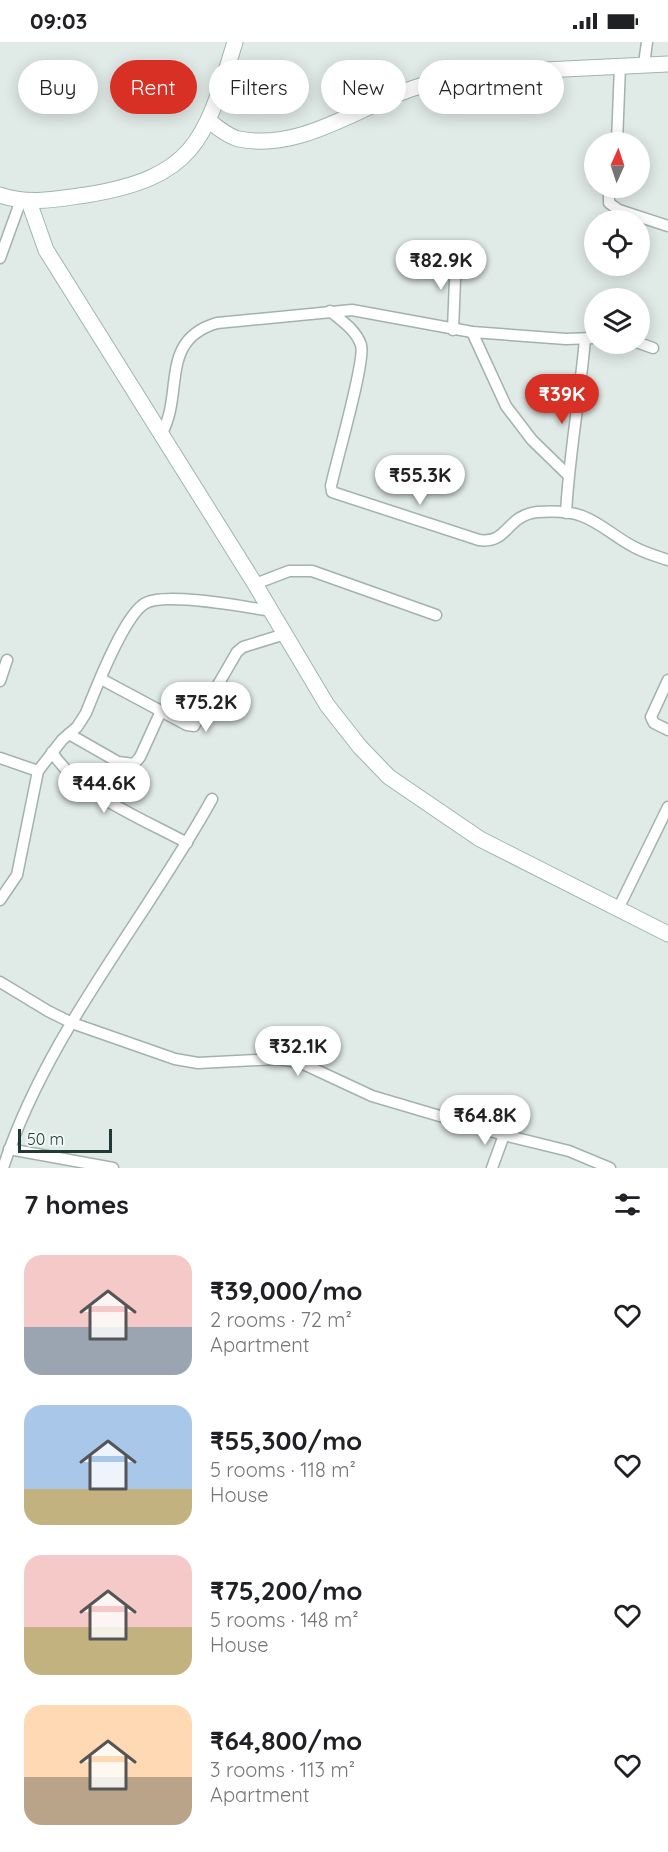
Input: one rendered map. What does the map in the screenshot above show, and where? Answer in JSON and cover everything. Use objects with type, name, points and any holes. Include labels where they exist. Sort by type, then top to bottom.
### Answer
[{"type":"street","points":[[0,195],[25,201],[99,193],[159,174],[173,166],[190,150],[208,121],[220,92],[235,42]]},
{"type":"street","points":[[644,64],[647,42]]},
{"type":"street","points":[[208,121],[237,139],[284,139],[316,130],[406,91],[454,76],[668,64]]},
{"type":"street","points":[[617,132],[620,66]]},
{"type":"street","points":[[609,198],[609,203],[619,210],[668,226]]},
{"type":"street","points":[[0,258],[25,201]]},
{"type":"street","points":[[25,201],[46,250],[162,433],[327,705],[360,747],[389,777],[480,839],[668,934]]},
{"type":"street","points":[[453,330],[456,254]]},
{"type":"street","points":[[162,433],[172,402],[175,366],[184,345],[193,334],[205,326],[217,323],[330,311],[368,312],[453,330],[584,338]]},
{"type":"street","points":[[330,311],[353,330],[362,348],[359,373],[331,486],[332,492],[478,540],[491,542],[496,540],[512,522],[525,514],[566,513],[582,516],[634,547],[668,560]]},
{"type":"street","points":[[472,332],[506,406],[532,440],[568,475]]},
{"type":"street","points":[[566,513],[568,475],[587,354]]},
{"type":"street","points":[[255,584],[289,571],[312,571],[436,615]]},
{"type":"street","points":[[0,900],[17,875],[38,771],[52,752],[77,727],[86,713],[132,615],[146,603],[164,599],[219,603],[271,611]]},
{"type":"street","points":[[101,679],[194,726],[237,652],[243,647],[285,634]]},
{"type":"street","points":[[0,681],[7,660]]},
{"type":"street","points":[[668,680],[651,717],[654,723],[668,730]]},
{"type":"street","points":[[69,734],[118,762],[134,764],[161,711]]},
{"type":"street","points":[[52,752],[65,771],[88,789],[187,843]]},
{"type":"street","points":[[0,758],[38,771]]},
{"type":"street","points":[[3,1168],[26,1108],[72,1023],[187,843],[212,798]]},
{"type":"street","points":[[619,908],[668,807]]},
{"type":"street","points":[[0,982],[72,1023],[176,1059],[198,1063],[277,1059],[299,1062],[372,1096],[504,1135],[569,1151],[610,1168]]},
{"type":"street","points":[[492,1168],[504,1135]]},
{"type":"street","points":[[9,1149],[113,1168]]}]
